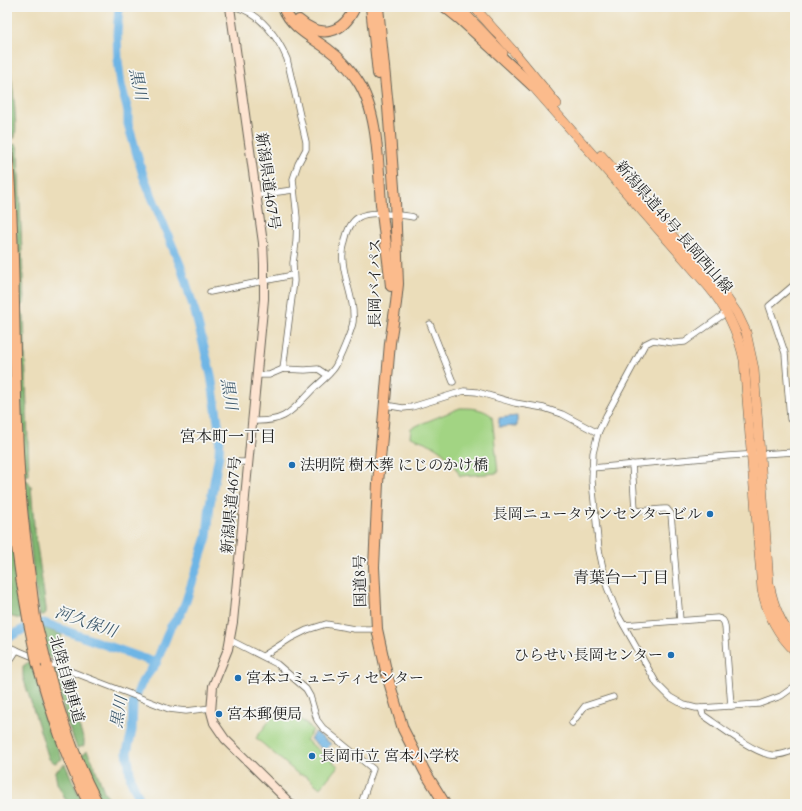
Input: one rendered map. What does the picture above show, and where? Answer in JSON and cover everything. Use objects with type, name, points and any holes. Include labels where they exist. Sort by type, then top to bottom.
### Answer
[{"type":"highway","points":[[283,7],[294,25],[340,59],[358,81],[364,93],[372,119],[389,214]]},
{"type":"highway","points":[[290,7],[295,17],[306,26],[320,32],[329,31],[340,27],[348,20],[355,7]]},
{"type":"highway","name":"長岡バイパス","points":[[371,7],[379,82],[389,214],[391,286],[390,343]]},
{"type":"highway","name":"長岡バイパス","points":[[378,7],[388,107],[394,190],[389,214],[398,284],[390,343]]},
{"type":"highway","points":[[383,7],[393,108],[395,165],[394,190]]},
{"type":"highway","points":[[445,7],[466,24],[532,86]]},
{"type":"highway","name":"北陸自動車道","points":[[7,149],[12,225],[16,416],[20,485],[32,618]]},
{"type":"highway","name":"国道8号","points":[[390,343],[378,483],[374,567],[377,629],[387,675],[403,729],[424,772],[445,804]]},
{"type":"highway","name":"北陸自動車道","points":[[7,381],[13,513],[20,568],[55,723],[73,769],[89,804]]},
{"type":"highway","name":"北陸自動車道","points":[[42,664],[64,724],[98,804]]},
{"type":"main road","name":"新潟県道467号","points":[[230,7],[263,243],[264,280],[262,320],[237,585],[230,640],[212,686],[211,708],[214,723],[225,739],[291,804]]},
{"type":"main road","name":"新潟県道48号 長岡西山線","points":[[459,7],[532,86],[716,295],[727,312],[737,333],[744,360],[756,455],[769,583],[778,611],[789,634],[795,641]]},
{"type":"main road","points":[[468,7],[528,71]]},
{"type":"main road","name":"新潟県道48号 長岡西山線","points":[[474,7],[515,53],[528,71],[711,278],[731,303],[746,332],[754,369],[756,455],[763,594],[774,624],[787,643],[795,651]]},
{"type":"street","points":[[230,7],[236,7],[252,13],[263,23],[283,48],[287,59],[306,142],[306,149],[298,164],[293,179],[297,218],[293,275],[294,281],[283,369]]},
{"type":"street","points":[[256,194],[293,190]]},
{"type":"street","points":[[253,420],[270,421],[287,414],[335,367],[352,323],[353,314],[343,262],[343,250],[351,223],[362,215],[367,214],[389,214],[413,217]]},
{"type":"street","points":[[210,292],[293,275]]},
{"type":"street","points":[[795,285],[769,306],[785,353],[790,420],[795,419]]},
{"type":"street","points":[[727,312],[685,342],[674,343],[653,340],[645,344],[598,433],[594,445],[592,468],[596,532],[600,557],[607,587],[618,615],[657,684],[677,702],[691,707],[701,708],[759,704],[773,700],[788,692],[795,686]]},
{"type":"street","points":[[430,324],[453,382]]},
{"type":"street","points":[[257,375],[269,375],[283,369],[318,369],[327,375]]},
{"type":"street","points":[[385,401],[404,408],[412,408],[464,391],[477,392],[515,403],[544,408],[562,414],[598,433]]},
{"type":"street","points":[[592,468],[795,452]]},
{"type":"street","points":[[230,462],[249,462]]},
{"type":"street","points":[[632,464],[635,509],[639,511],[667,509],[671,514],[680,620]]},
{"type":"street","points":[[624,626],[680,620],[721,618],[724,622],[731,706]]},
{"type":"street","points":[[263,656],[291,638],[307,630],[326,624],[354,628],[377,629]]},
{"type":"street","points":[[230,640],[277,664],[306,689],[310,696],[318,720],[323,728],[374,770],[361,804]]},
{"type":"street","points":[[7,646],[169,709],[178,710],[211,708]]},
{"type":"street","points":[[7,665],[16,650]]},
{"type":"street","points":[[572,723],[585,706],[613,697]]},
{"type":"street","points":[[701,708],[703,715],[757,751],[770,755],[776,755],[786,754],[795,750]]},
{"type":"green space","points":[[7,46],[16,123],[16,134],[14,139],[8,116],[7,105]]},
{"type":"green space","points":[[14,144],[17,146],[18,151],[24,304],[19,307],[15,184],[12,145]]},
{"type":"green space","points":[[19,312],[24,315],[29,475],[23,476]]},
{"type":"green space","points":[[460,408],[473,408],[481,410],[492,416],[498,473],[460,476],[450,460],[440,450],[434,446],[410,437],[411,428]]},
{"type":"green space","points":[[24,480],[28,481],[31,486],[34,525],[46,608],[46,613],[44,615],[40,615],[34,581]]},
{"type":"green space","points":[[7,489],[22,619],[10,616],[7,576]]},
{"type":"green space","points":[[42,627],[62,635],[53,659],[48,657]]},
{"type":"green space","points":[[30,661],[32,663],[43,706],[62,759],[55,763],[49,759],[23,677],[23,666]]},
{"type":"green space","points":[[52,666],[62,674],[71,705],[84,740],[84,746],[77,748],[66,719]]},
{"type":"green space","points":[[280,707],[287,707],[313,730],[306,740],[338,766],[320,788],[306,776],[298,774],[256,738]]},
{"type":"green space","points":[[87,751],[104,791],[113,804],[103,804],[80,757]]},
{"type":"green space","points":[[65,764],[83,804],[68,804],[57,783],[55,772]]},
{"type":"water","points":[[517,416],[517,426],[499,427],[499,418]]},
{"type":"water","points":[[315,732],[331,744],[325,751],[310,739]]},
{"type":"waterway","name":"黒川","points":[[119,7],[117,34],[118,60],[121,85],[128,111],[128,124],[143,175],[181,267],[195,312],[211,375],[220,436],[219,455],[210,504],[207,537],[181,613],[170,628],[156,663],[142,682],[133,703],[132,731],[127,752],[131,780],[142,804]]},
{"type":"waterway","name":"河久保川","points":[[7,639],[25,629],[44,623],[156,663]]},
{"type":"place","name":"法明院 樹木葬 にじのかけ橋","points":[[292,465]]},
{"type":"place","name":"長岡ニュータウンセンタービル","points":[[710,514]]},
{"type":"place","name":"ひらせい長岡センター","points":[[671,655]]},
{"type":"place","name":"宮本コミュニティセンター","points":[[238,678]]},
{"type":"place","name":"宮本郵便局","points":[[219,714]]},
{"type":"place","name":"長岡市立 宮本小学校","points":[[312,756]]},
{"type":"district","name":"宮本町一丁目","points":[[228,437]]},
{"type":"district","name":"青葉台一丁目","points":[[621,578]]}]
